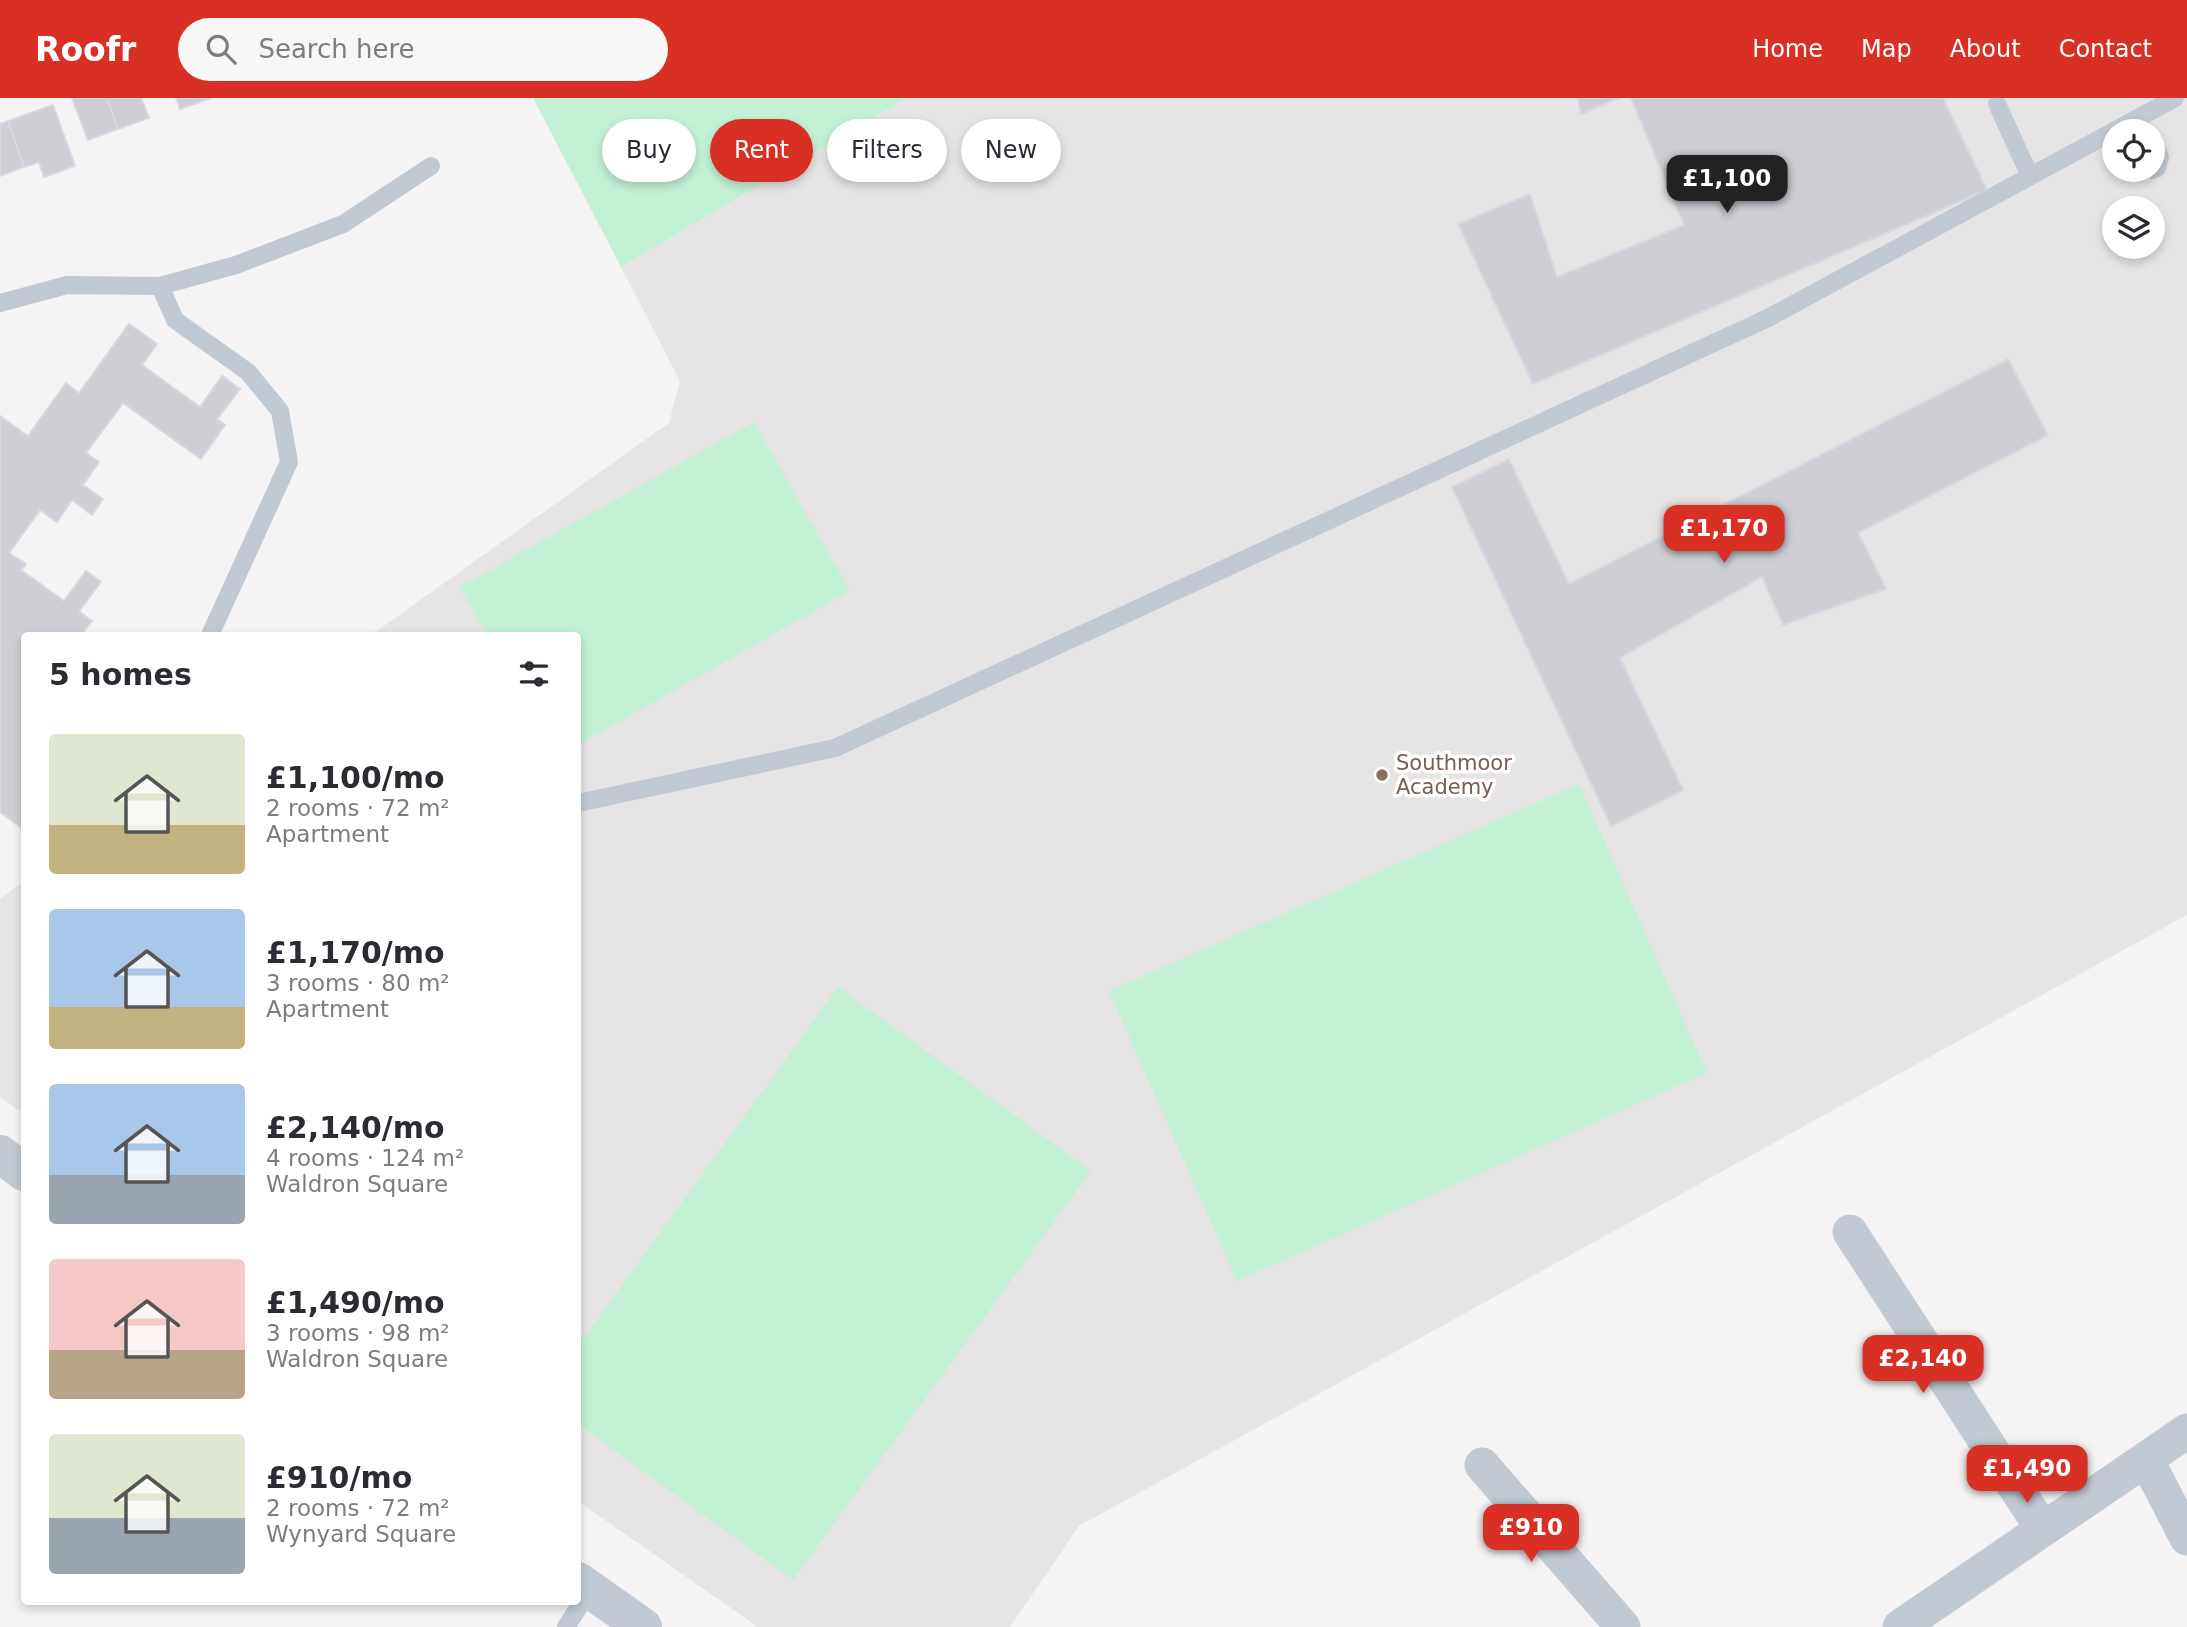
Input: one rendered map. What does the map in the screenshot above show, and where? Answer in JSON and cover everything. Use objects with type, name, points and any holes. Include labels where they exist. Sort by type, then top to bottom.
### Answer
[{"type":"street","points":[[0,1154],[21,1170]]},
{"type":"street","points":[[1850,1232],[2042,1528]]},
{"type":"street","points":[[1900,1627],[2187,1431]]},
{"type":"street","points":[[2146,1459],[2187,1538]]},
{"type":"street","points":[[1482,1465],[1623,1627]]},
{"type":"street","points":[[584,1586],[643,1627]]},
{"type":"lane","points":[[2150,119],[2175,98]]},
{"type":"lane","points":[[1997,104],[2030,176]]},
{"type":"lane","points":[[581,802],[835,748],[1768,318],[2030,176],[2102,143]]},
{"type":"lane","points":[[0,303],[67,285],[159,286],[236,265],[343,224],[431,166]]},
{"type":"lane","points":[[159,286],[175,320],[248,372],[280,411],[289,462],[211,632]]},
{"type":"lane","points":[[566,1627],[576,1605]]},
{"type":"shaded area","name":"Southmoor Academy","points":[[907,98],[2187,98],[2187,915],[1079,1526],[1010,1627],[758,1627],[581,1503],[581,632],[375,632],[669,423],[680,381],[621,267],[765,182],[813,182],[813,154],[827,145],[827,182],[947,182],[947,119],[871,119]]},
{"type":"shaded area","points":[[21,883],[21,1112],[0,1097],[0,899]]},
{"type":"green space","points":[[533,98],[907,98],[871,119],[827,119],[827,145],[813,154],[813,119],[710,119],[710,182],[765,182],[621,267]]},
{"type":"green space","points":[[754,422],[850,591],[581,743],[581,632],[485,632],[460,587]]},
{"type":"green space","points":[[1579,784],[1707,1073],[1237,1281],[1109,991]]},
{"type":"green space","points":[[838,987],[1091,1171],[793,1580],[581,1426],[581,1342]]},
{"type":"building","points":[[72,98],[107,98],[118,129],[88,140]]},
{"type":"building","points":[[107,98],[141,98],[149,118],[118,129]]},
{"type":"building","points":[[176,98],[211,98],[180,109]]},
{"type":"building","points":[[1578,98],[1619,98],[1581,114]]},
{"type":"building","points":[[1631,98],[1943,98],[1987,190],[1533,384],[1458,224],[1530,194],[1557,277],[1684,225]]},
{"type":"building","points":[[53,105],[75,166],[44,177],[39,162],[24,167],[8,121]]},
{"type":"building","points":[[8,121],[24,167],[0,176],[0,124]]},
{"type":"building","points":[[129,324],[157,344],[142,365],[200,407],[222,376],[240,389],[217,419],[225,425],[201,459],[123,403],[86,453],[99,462],[83,485],[103,499],[92,515],[72,500],[57,522],[40,510],[9,553],[26,564],[21,570],[64,601],[86,571],[101,582],[79,611],[92,621],[83,632],[21,632],[21,828],[0,812],[0,416],[28,436],[66,383],[79,393]]},
{"type":"building","points":[[2008,359],[2048,435],[1858,533],[1886,589],[1783,625],[1762,577],[1620,658],[1683,790],[1611,826],[1452,487],[1509,459],[1569,584]]},
{"type":"place","name":"Southmoor Academy","points":[[1382,775]]}]
